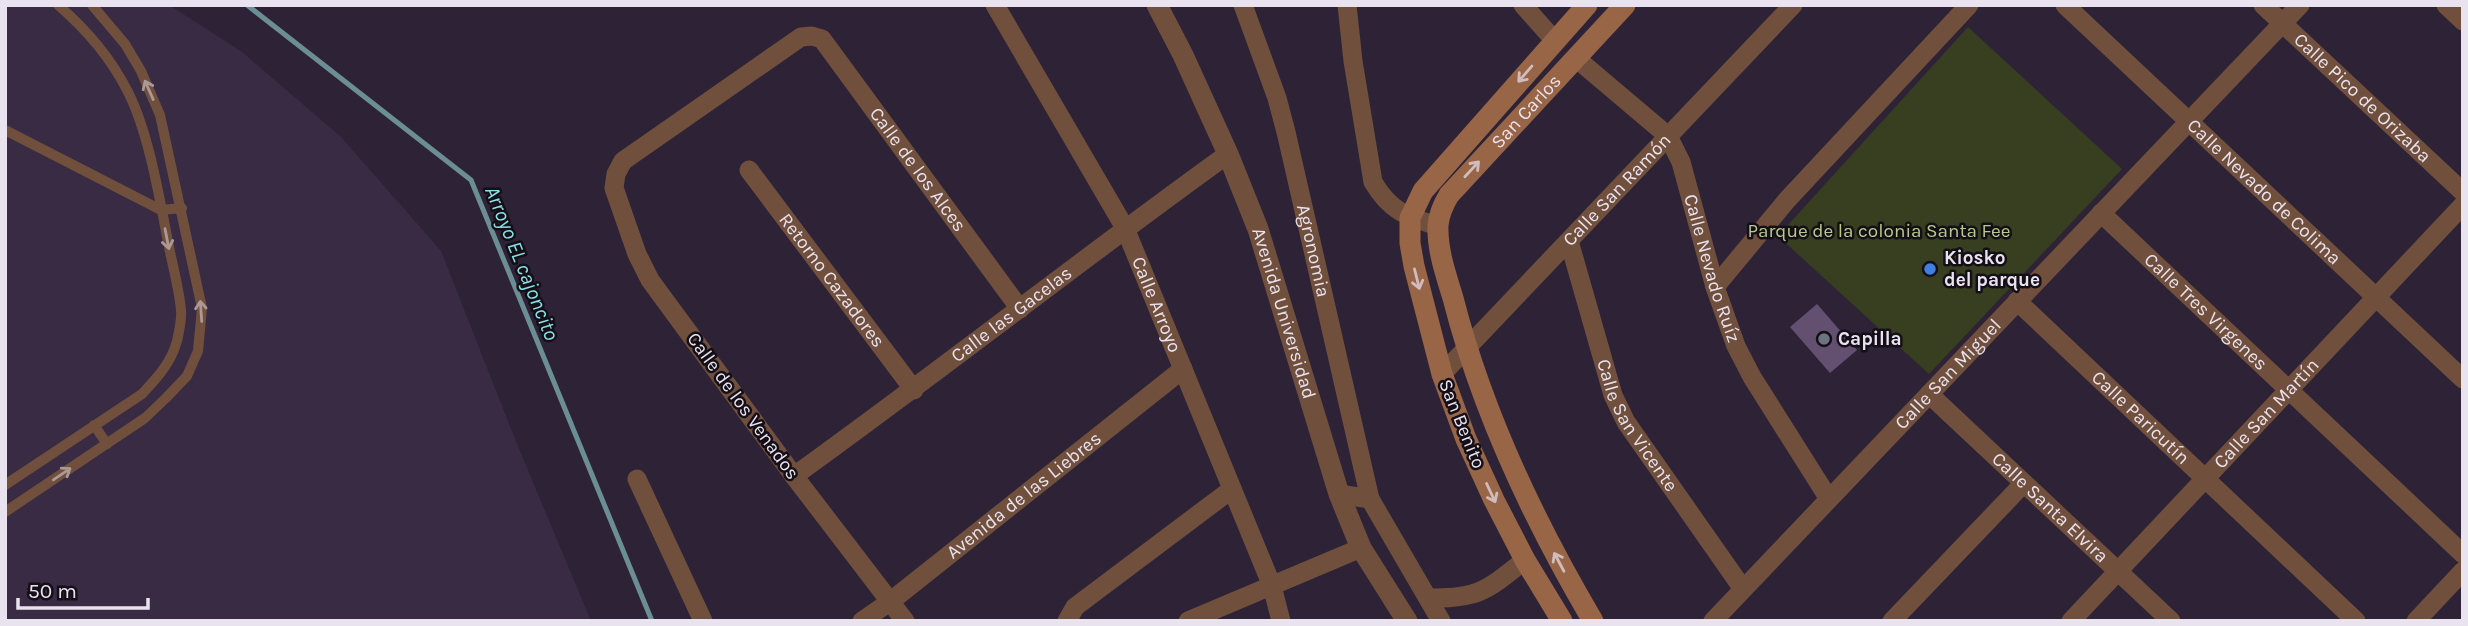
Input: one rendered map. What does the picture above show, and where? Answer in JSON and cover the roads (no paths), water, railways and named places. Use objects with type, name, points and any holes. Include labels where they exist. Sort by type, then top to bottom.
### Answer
[{"type":"main road","points":[[1411,215],[1423,191],[1587,5]]},
{"type":"main road","name":"San Carlos","points":[[1438,226],[1442,206],[1448,195],[1625,5]]},
{"type":"main road","name":"San Benito","points":[[1411,215],[1414,266],[1442,374],[1466,439],[1525,561],[1562,621]]},
{"type":"main road","name":"San Benito","points":[[1438,226],[1441,252],[1466,349],[1524,491],[1564,572],[1594,621]]},
{"type":"street","name":"Calle Arroyo","points":[[995,5],[1125,228],[1272,586],[1281,621]]},
{"type":"street","name":"Avenida Universidad","points":[[1157,5],[1228,154],[1258,229],[1339,494],[1362,548],[1407,621]]},
{"type":"street","name":"Agronomia","points":[[1243,5],[1277,98],[1286,132],[1370,499]]},
{"type":"street","points":[[1347,5],[1353,61],[1373,182],[1388,202],[1438,226]]},
{"type":"street","points":[[1522,5],[1555,41]]},
{"type":"street","name":"Calle San Ramón","points":[[1442,374],[1793,5]]},
{"type":"street","points":[[1715,287],[1787,200],[1969,5]]},
{"type":"street","name":"Calle Nevado de Colima","points":[[2065,5],[2463,379]]},
{"type":"street","name":"Calle Pico de Orizaba","points":[[2263,5],[2463,192]]},
{"type":"street","name":"Calle San Miguel","points":[[1713,621],[2300,5]]},
{"type":"street","points":[[2446,5],[2463,21]]},
{"type":"street","name":"Calle de los Alces","points":[[616,174],[623,161],[802,37],[822,39],[1020,309]]},
{"type":"street","name":"Calle Nevado Ruíz","points":[[1577,59],[1668,136],[1681,162],[1715,287],[1736,346],[1752,377],[1829,499]]},
{"type":"street","name":"Calle las Gacelas","points":[[794,476],[914,390],[1125,228],[1228,154]]},
{"type":"street","name":"Retorno Cazadores","points":[[750,170],[914,390]]},
{"type":"street","name":"Calle de los Venados","points":[[616,174],[614,188],[637,254],[650,280],[905,621]]},
{"type":"street","name":"Calle San Martín","points":[[2071,621],[2463,205]]},
{"type":"street","name":"Calle Tres Virgenes","points":[[2101,213],[2463,554]]},
{"type":"street","name":"Calle San Vicente","points":[[1569,241],[1613,395],[1626,422],[1743,589]]},
{"type":"street","name":"Calle Paricutín","points":[[2017,301],[2356,621]]},
{"type":"street","name":"Avenida de las Liebres","points":[[862,621],[891,601],[1183,369]]},
{"type":"street","name":"Calle Santa Elvira","points":[[1929,394],[2171,621]]},
{"type":"street","points":[[637,479],[703,621]]},
{"type":"street","points":[[1892,621],[2024,483]]},
{"type":"street","points":[[1067,621],[1075,607],[1232,489]]},
{"type":"street","points":[[1339,494],[1370,499],[1441,621]]},
{"type":"street","points":[[1188,621],[1362,548]]},
{"type":"street","points":[[1429,598],[1475,595],[1525,561]]},
{"type":"street","points":[[2416,621],[2463,571]]},
{"type":"lane","points":[[5,485],[142,394],[171,357],[181,311],[161,210],[142,131],[129,94],[88,32],[58,5]]},
{"type":"lane","points":[[5,512],[145,418],[187,376],[198,351],[202,308],[160,115],[141,71],[125,44],[92,5]]},
{"type":"lane","points":[[5,130],[161,210],[182,208]]},
{"type":"lane","points":[[94,425],[107,444]]},
{"type":"waterway","name":"Arroyo EL cajoncito","points":[[247,5],[471,180],[652,621]]},
{"type":"place","name":"Kiosko del parque","points":[[1930,269]]},
{"type":"place","name":"Capilla","points":[[1824,339]]},
{"type":"park label","name":"Parque de la colonia Santa Fee","points":[[1879,231]]}]
